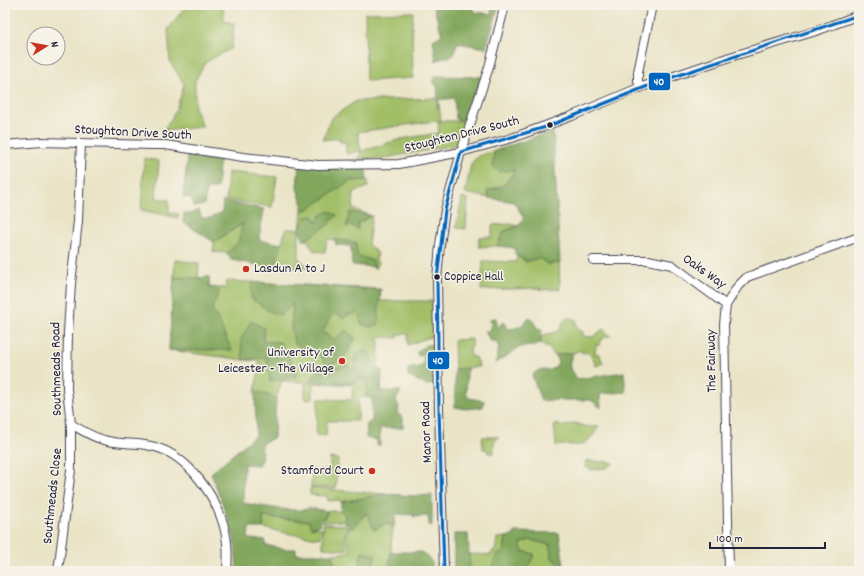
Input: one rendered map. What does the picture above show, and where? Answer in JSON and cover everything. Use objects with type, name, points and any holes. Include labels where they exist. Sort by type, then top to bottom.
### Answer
[{"type":"street","name":"Manor Road","points":[[444,571],[437,280],[440,245],[445,210],[461,152],[490,67],[504,5]]},
{"type":"street","points":[[640,88],[638,72],[652,5]]},
{"type":"street","name":"Stoughton Drive South","points":[[5,145],[42,142],[166,145],[243,157],[318,165],[399,164],[461,152],[512,138],[572,116],[640,88],[730,57],[816,31],[859,15]]},
{"type":"street","name":"Southmeads Road","points":[[81,143],[78,220],[68,332],[67,389],[71,424],[105,441],[136,443],[155,447],[171,453],[186,466],[208,492],[219,512],[227,541],[228,571]]},
{"type":"street","name":"The Fairway","points":[[729,571],[724,324],[726,305],[738,286],[747,277],[859,237]]},
{"type":"street","name":"Oaks Way","points":[[593,260],[648,260],[672,265],[726,305]]},
{"type":"street","name":"Southmeads Close","points":[[58,571],[70,479],[71,424]]},
{"type":"green space","points":[[186,5],[223,5],[224,20],[234,24],[232,48],[206,62],[195,81],[195,109],[203,127],[162,131],[173,115],[184,84],[170,62],[168,30]]},
{"type":"green space","points":[[433,5],[471,6],[475,12],[491,14],[493,5],[499,5],[486,48],[457,43],[451,57],[445,57],[436,61],[433,40],[442,35]]},
{"type":"green space","points":[[413,12],[413,78],[366,81],[365,13]]},
{"type":"green space","points":[[434,76],[486,77],[467,121],[456,119],[454,98],[438,100],[437,86],[433,82]]},
{"type":"green space","points":[[436,98],[438,109],[438,98],[441,120],[358,132],[361,151],[346,154],[346,142],[340,142],[340,138],[323,140],[331,118],[356,101]]},
{"type":"green space","points":[[438,121],[467,121],[461,144],[385,158],[359,160],[361,151],[401,139],[439,133]]},
{"type":"green space","points":[[553,131],[560,263],[547,264],[539,258],[526,261],[515,254],[515,248],[497,246],[504,231],[517,227],[524,218],[514,202],[489,198],[487,191],[504,186],[515,170],[499,172],[493,166],[494,151]]},
{"type":"green space","points":[[188,150],[220,154],[217,189],[207,189],[204,205],[194,207],[191,198],[183,197]]},
{"type":"green space","points":[[494,151],[493,166],[515,170],[505,184],[487,191],[489,198],[465,193],[471,164],[478,156]]},
{"type":"green space","points":[[144,158],[159,161],[156,198],[169,200],[169,212],[179,214],[178,218],[141,210]]},
{"type":"green space","points":[[299,163],[365,164],[367,180],[350,181],[308,209],[302,211],[302,203],[297,188]]},
{"type":"green space","points":[[228,172],[277,177],[272,207],[226,200]]},
{"type":"green space","points":[[368,180],[368,187],[354,192],[353,209],[372,216],[368,245],[377,252],[376,260],[378,263],[375,269],[373,261],[357,255],[356,242],[327,239],[325,252],[314,251],[300,229],[302,211],[308,209],[350,181]]},
{"type":"green space","points":[[462,197],[468,199],[466,229],[456,228]]},
{"type":"green space","points":[[223,201],[264,209],[259,240],[282,244],[274,268],[231,260],[227,253],[238,242],[243,223],[214,242],[183,222],[184,213],[190,214],[199,210],[202,218],[211,218],[222,212]]},
{"type":"green space","points":[[329,211],[337,215],[328,225],[304,241],[299,229],[306,217],[314,216],[317,223],[320,216]]},
{"type":"green space","points":[[350,212],[371,216],[358,223],[358,230],[351,225],[346,227]]},
{"type":"green space","points":[[244,223],[238,242],[227,253],[213,252],[214,242]]},
{"type":"green space","points":[[511,224],[518,226],[504,231],[497,246],[479,247],[479,237],[492,237],[492,225]]},
{"type":"green space","points":[[286,229],[299,229],[299,259],[310,268],[274,268]]},
{"type":"green space","points":[[335,240],[356,242],[357,255],[373,261],[374,267],[352,265],[351,246],[336,245]]},
{"type":"green space","points":[[517,256],[526,262],[539,258],[547,264],[559,263],[560,289],[540,290],[540,288],[481,290],[483,261],[516,262]]},
{"type":"green space","points":[[175,260],[199,263],[198,278],[209,277],[209,287],[225,288],[227,281],[381,289],[380,301],[438,301],[439,334],[408,345],[408,334],[398,334],[398,338],[379,337],[378,381],[367,386],[366,397],[358,398],[358,421],[327,421],[326,436],[316,435],[318,399],[352,400],[353,385],[308,382],[313,384],[313,398],[305,400],[305,382],[282,381],[276,398],[255,391],[260,362],[169,350]]},
{"type":"green space","points":[[174,277],[209,277],[209,287],[220,291],[212,308],[232,350],[169,350]]},
{"type":"green space","points":[[252,282],[380,290],[378,325],[370,327],[362,325],[358,313],[348,315],[343,318],[335,313],[329,319],[323,332],[333,340],[346,331],[355,338],[342,359],[327,365],[317,351],[309,352],[294,343],[291,325],[293,304],[281,315],[270,312],[251,298]]},
{"type":"green space","points":[[529,317],[537,329],[542,329],[540,343],[535,346],[520,347],[496,363],[499,347],[495,341],[490,341],[485,331],[491,331],[490,319],[496,318],[498,328],[503,322],[509,329],[521,326]]},
{"type":"green space","points":[[569,317],[576,320],[577,328],[583,332],[583,336],[593,337],[603,329],[611,336],[603,338],[600,345],[596,345],[595,354],[599,354],[603,363],[596,366],[592,356],[586,352],[582,353],[581,350],[573,353],[554,355],[549,348],[545,347],[545,345],[541,345],[541,335],[560,330],[563,322]]},
{"type":"green space","points":[[251,321],[264,328],[263,341],[280,342],[288,354],[298,376],[270,382],[267,358],[243,360],[241,339]]},
{"type":"green space","points":[[472,339],[472,347],[470,347],[471,357],[475,357],[476,361],[478,361],[479,367],[455,369],[454,340]]},
{"type":"green space","points":[[438,344],[439,384],[426,385],[408,376],[408,369],[423,366],[424,355],[418,356],[417,352],[426,345]]},
{"type":"green space","points":[[365,351],[372,359],[374,370],[382,370],[381,391],[401,391],[396,400],[399,407],[398,414],[403,418],[403,428],[380,428],[380,445],[377,445],[377,440],[366,438],[367,424],[372,421],[372,399],[366,397],[368,379],[357,379],[354,368],[356,355]]},
{"type":"green space","points":[[573,353],[570,361],[570,367],[578,379],[624,372],[626,392],[600,394],[601,408],[591,400],[541,401],[532,375],[539,370],[551,370],[558,363],[556,355]]},
{"type":"green space","points":[[346,364],[350,367],[356,383],[310,383],[320,365],[324,367],[336,368]]},
{"type":"green space","points":[[467,368],[466,394],[469,398],[484,401],[483,407],[466,409],[455,407],[455,369]]},
{"type":"green space","points":[[255,391],[276,398],[274,438],[262,443],[261,460],[258,465],[244,464],[243,503],[288,510],[304,510],[309,508],[328,511],[319,525],[311,528],[309,521],[263,517],[263,528],[249,528],[248,539],[265,540],[265,545],[284,549],[296,549],[296,554],[333,554],[334,571],[320,571],[320,564],[278,571],[237,571],[235,542],[211,473],[256,435]]},
{"type":"green space","points":[[575,423],[587,427],[599,426],[591,438],[585,443],[579,445],[556,446],[554,425],[559,424],[560,427]]},
{"type":"green space","points":[[482,437],[499,437],[494,442],[494,453],[488,453],[487,449],[483,449]]},
{"type":"green space","points":[[330,458],[338,459],[336,488],[311,487],[312,470],[330,470]]},
{"type":"green space","points":[[586,460],[614,463],[606,468],[591,470],[585,467]]},
{"type":"green space","points":[[310,488],[385,494],[341,502],[339,500],[328,501],[327,496],[310,495]]},
{"type":"green space","points":[[385,494],[416,496],[432,495],[432,525],[429,526],[428,516],[413,517],[415,515],[396,514],[394,527],[386,523],[374,530],[369,516],[365,513],[354,528],[348,527],[349,524],[345,523],[345,515],[341,511],[341,502]]},
{"type":"green space","points":[[328,511],[341,511],[345,515],[345,521],[323,522]]},
{"type":"green space","points":[[365,514],[369,516],[374,530],[385,524],[393,526],[389,571],[335,571],[333,554],[350,552],[346,538],[348,527],[354,528]]},
{"type":"green space","points":[[263,517],[309,521],[311,527],[322,528],[320,538],[290,534],[263,528]]},
{"type":"green space","points":[[323,524],[347,525],[344,539],[347,550],[323,548]]},
{"type":"green space","points":[[515,532],[559,533],[564,566],[551,557],[551,545],[530,540],[521,543],[522,551],[534,554],[527,571],[493,571],[494,561],[497,555],[504,552],[506,537],[514,535]]},
{"type":"green space","points":[[454,534],[468,534],[470,571],[454,571]]},
{"type":"green space","points":[[506,537],[504,552],[494,561],[492,571],[470,571],[469,554],[492,555],[492,551],[495,551],[497,538]]},
{"type":"green space","points":[[530,540],[550,545],[551,557],[564,569],[562,571],[527,571],[534,554],[522,551],[521,542]]},
{"type":"green space","points":[[362,552],[375,555],[373,564],[367,571],[360,567]]},
{"type":"green space","points":[[391,552],[422,552],[432,562],[432,571],[404,571],[404,568],[398,568],[397,571],[391,571]]},
{"type":"transit line","name":"40","points":[[444,571],[437,279],[445,210],[461,152],[546,127],[658,82],[859,15]]},
{"type":"place","name":"Lasdun A to J","points":[[246,269]]},
{"type":"place","name":"Coppice Hall","points":[[437,277]]},
{"type":"place","name":"University of Leicester - The Village","points":[[342,361]]},
{"type":"place","name":"Stamford Court","points":[[372,471]]}]
